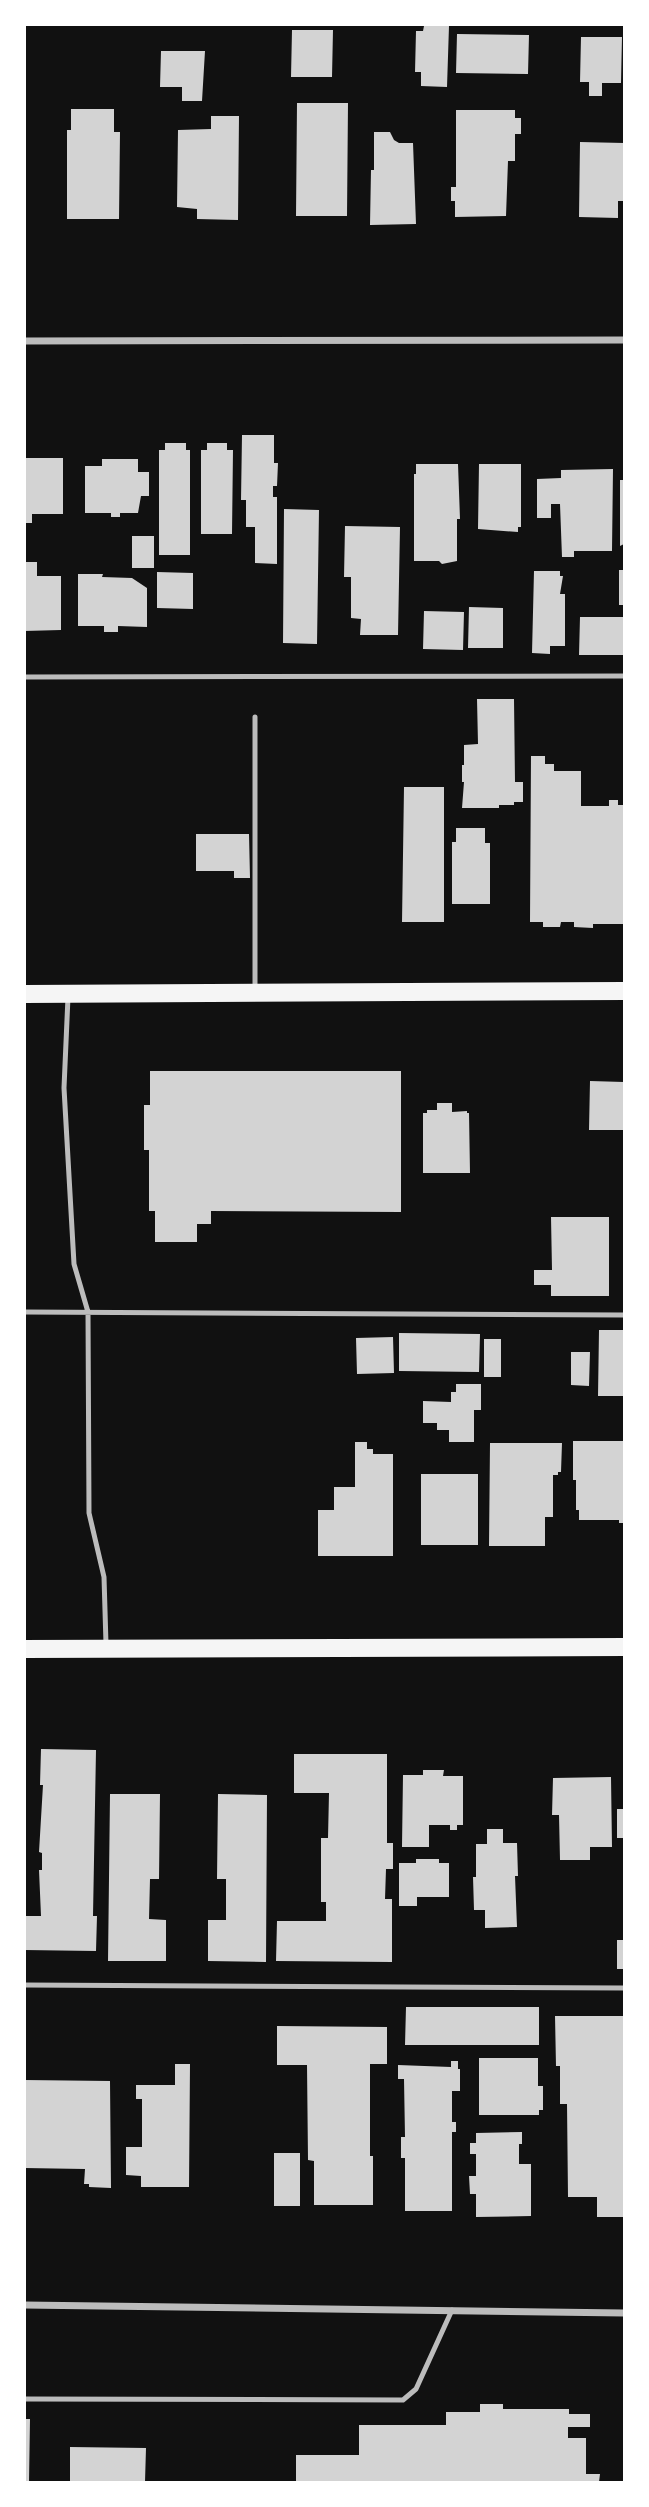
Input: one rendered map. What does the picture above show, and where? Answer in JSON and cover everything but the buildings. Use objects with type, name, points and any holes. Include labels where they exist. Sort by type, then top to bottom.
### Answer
[{"type":"main road","points":[[24,994],[625,991]]},
{"type":"main road","points":[[24,1649],[625,1647]]},
{"type":"street","points":[[24,341],[625,341]]},
{"type":"street","points":[[24,2305],[625,2313]]},
{"type":"lane","points":[[24,677],[625,676]]},
{"type":"lane","points":[[256,717],[256,993]]},
{"type":"lane","points":[[68,994],[64,1088],[74,1264],[88,1312],[89,1513],[104,1577],[106,1649]]},
{"type":"lane","points":[[24,1312],[625,1315]]},
{"type":"lane","points":[[24,1985],[625,1988]]},
{"type":"lane","points":[[24,2399],[403,2400],[416,2389],[452,2310]]}]
